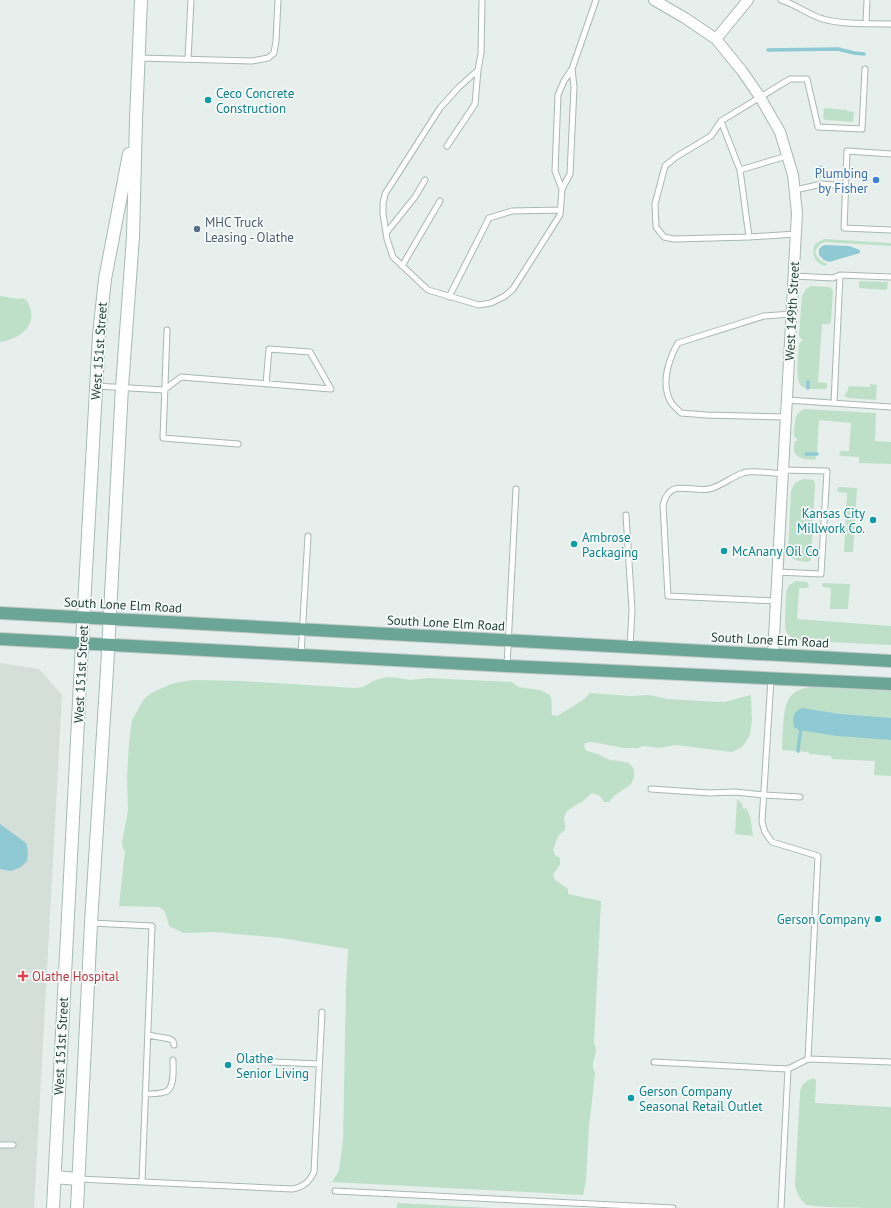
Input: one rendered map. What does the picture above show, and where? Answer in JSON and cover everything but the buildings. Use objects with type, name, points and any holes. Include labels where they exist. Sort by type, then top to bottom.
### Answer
[{"type":"main road","name":"West 151st Street","points":[[77,1208],[91,923],[122,387],[133,236],[141,0]]},
{"type":"main road","name":"West 151st Street","points":[[53,1208],[99,335],[105,279],[136,120]]},
{"type":"main road","name":"South Lone Elm Road","points":[[0,613],[303,628],[891,661]]},
{"type":"main road","points":[[0,639],[507,666],[891,684]]},
{"type":"main road","points":[[55,1177],[78,1179]]},
{"type":"street","name":"West 149th Street","points":[[654,0],[685,18],[716,40],[742,72],[760,97],[780,132],[793,175],[797,213],[773,655]]},
{"type":"street","points":[[716,40],[748,0]]},
{"type":"lane","points":[[188,59],[191,0]]},
{"type":"lane","points":[[138,58],[252,61],[268,58],[274,53],[278,0]]},
{"type":"lane","points":[[447,146],[475,104],[481,53],[482,0]]},
{"type":"lane","points":[[562,189],[555,171],[558,95],[564,81],[572,69],[596,0]]},
{"type":"lane","points":[[781,0],[822,19],[833,22],[891,24]]},
{"type":"lane","points":[[866,23],[867,0]]},
{"type":"lane","points":[[478,70],[458,88],[440,108],[385,194],[383,214],[387,239],[393,257],[402,266],[428,290],[479,305],[491,303],[513,290],[560,215],[562,189],[570,174],[574,87],[572,69]]},
{"type":"lane","points":[[796,234],[749,237],[664,237],[656,226],[655,204],[665,166],[676,157],[711,136],[721,121],[790,78],[807,79],[818,126],[862,129],[865,69]]},
{"type":"lane","points":[[721,121],[740,170],[749,237]]},
{"type":"lane","points":[[891,154],[847,151],[844,228],[891,230]]},
{"type":"lane","points":[[740,170],[787,156]]},
{"type":"lane","points":[[386,233],[415,197],[425,180]]},
{"type":"lane","points":[[795,190],[822,184],[846,186]]},
{"type":"lane","points":[[402,266],[440,201]]},
{"type":"lane","points":[[449,297],[489,218],[512,211],[560,210]]},
{"type":"lane","points":[[794,276],[833,278],[840,275],[891,278]]},
{"type":"lane","points":[[834,403],[840,275]]},
{"type":"lane","points":[[786,417],[681,414],[672,404],[666,388],[667,370],[672,353],[678,343],[764,316],[792,314]]},
{"type":"lane","points":[[168,330],[162,438],[238,444]]},
{"type":"lane","points":[[96,386],[164,390],[181,377],[266,384],[331,389],[310,352],[269,349],[266,384]]},
{"type":"lane","points":[[787,400],[891,407]]},
{"type":"lane","points":[[776,601],[668,596],[663,505],[665,497],[669,492],[676,488],[710,489],[744,472],[827,471],[821,574],[777,572]]},
{"type":"lane","points":[[507,666],[516,489]]},
{"type":"lane","points":[[626,515],[632,610],[630,647]]},
{"type":"lane","points":[[301,654],[308,536]]},
{"type":"lane","points":[[771,678],[762,822],[765,832],[772,842],[818,856],[808,1058]]},
{"type":"lane","points":[[651,789],[710,793],[736,792],[800,797]]},
{"type":"lane","points":[[91,923],[152,926],[142,1182]]},
{"type":"lane","points":[[78,1179],[292,1189],[300,1188],[306,1185],[314,1172],[322,1012]]},
{"type":"lane","points":[[148,1035],[170,1039],[173,1041],[174,1045]]},
{"type":"lane","points":[[654,1062],[788,1069],[808,1058],[891,1062]]},
{"type":"lane","points":[[145,1094],[170,1090],[172,1086],[173,1060]]},
{"type":"lane","points":[[273,1062],[319,1064]]},
{"type":"lane","points":[[781,1208],[788,1069]]},
{"type":"lane","points":[[0,1145],[13,1145]]},
{"type":"lane","points":[[335,1191],[673,1208]]},
{"type":"shaded area","name":"Olathe Hospital","points":[[0,663],[39,669],[62,695],[34,1208],[0,1208]]},
{"type":"green space","points":[[824,108],[854,112],[853,122],[825,120],[823,118]]},
{"type":"green space","points":[[824,239],[891,243],[891,246],[825,242],[820,244],[815,251],[817,256],[827,264],[826,266],[817,261],[813,252],[815,244]]},
{"type":"green space","points":[[859,281],[888,282],[887,290],[859,288]]},
{"type":"green space","points":[[811,286],[830,287],[833,290],[831,322],[829,324],[822,324],[818,382],[827,383],[827,388],[825,389],[810,389],[809,385],[805,388],[800,384],[798,379],[799,350],[800,342],[802,342],[799,335],[802,296],[806,289]]},
{"type":"green space","points":[[0,296],[19,299],[23,298],[27,301],[31,321],[24,332],[12,339],[0,342]]},
{"type":"green space","points":[[870,384],[877,385],[876,400],[849,398],[844,396],[849,386],[870,387]]},
{"type":"green space","points":[[804,409],[876,413],[875,441],[891,442],[891,464],[859,463],[859,457],[841,456],[839,453],[841,451],[849,451],[851,423],[819,420],[817,453],[805,453],[805,455],[815,455],[816,459],[801,458],[794,451],[795,441],[797,441],[797,438],[794,436],[796,417],[800,411]]},
{"type":"green space","points":[[803,479],[814,480],[815,484],[811,560],[808,562],[794,559],[788,554],[791,491],[795,483]]},
{"type":"green space","points":[[839,487],[857,488],[853,552],[844,552],[847,493],[838,492],[837,489]]},
{"type":"green space","points":[[796,581],[807,582],[809,586],[807,588],[799,588],[797,619],[891,626],[891,645],[807,641],[791,638],[785,627],[786,592],[789,585]]},
{"type":"green space","points":[[823,583],[850,584],[848,609],[830,609],[831,588],[823,587]]},
{"type":"green space","points":[[386,677],[410,680],[428,678],[512,682],[518,687],[540,690],[550,695],[552,715],[557,716],[583,700],[590,693],[629,696],[650,695],[667,699],[718,702],[725,702],[750,695],[751,697],[752,720],[750,735],[743,746],[732,752],[675,745],[659,748],[644,746],[637,748],[623,748],[592,742],[585,743],[584,747],[587,751],[598,754],[610,760],[629,763],[634,769],[634,777],[631,784],[614,796],[609,802],[604,802],[600,796],[592,793],[569,810],[564,818],[565,830],[558,836],[553,850],[555,855],[560,858],[560,864],[553,875],[555,880],[568,889],[568,894],[601,901],[594,1043],[596,1053],[593,1063],[595,1073],[589,1125],[586,1181],[583,1195],[332,1182],[339,1171],[343,1140],[348,949],[281,938],[214,932],[183,933],[169,926],[164,911],[159,907],[119,906],[125,850],[123,849],[122,843],[128,810],[127,778],[129,742],[132,720],[144,699],[151,693],[171,684],[194,680],[241,681],[355,688],[363,687],[373,681]]},
{"type":"green space","points":[[810,687],[891,691],[891,776],[874,775],[875,761],[832,759],[831,756],[782,750],[784,715],[787,701],[796,691]]},
{"type":"green space","points":[[737,799],[743,805],[742,807],[744,809],[746,808],[748,811],[753,836],[735,834]]},
{"type":"green space","points":[[814,1078],[816,1081],[815,1103],[891,1107],[891,1208],[847,1208],[807,1205],[797,1193],[795,1184],[800,1093],[801,1087],[804,1083]]},
{"type":"green space","points":[[397,1203],[491,1208],[397,1208]]},
{"type":"water","points":[[825,245],[849,246],[860,250],[860,253],[829,262],[824,260],[819,255],[819,249]]},
{"type":"water","points":[[802,708],[840,714],[891,718],[891,740],[837,736],[799,730],[794,727],[793,718],[795,713]]},
{"type":"water","points":[[0,824],[26,843],[28,852],[27,861],[21,867],[11,871],[0,869]]},
{"type":"waterway","points":[[768,50],[838,49],[864,54]]},
{"type":"waterway","points":[[816,173],[821,175],[821,167]]},
{"type":"waterway","points":[[808,382],[808,388]]},
{"type":"waterway","points":[[806,454],[817,454]]},
{"type":"waterway","points":[[798,751],[801,730]]},
{"type":"place","name":"Ceco Concrete Construction","points":[[208,100]]},
{"type":"place","name":"Plumbing by Fisher","points":[[876,180]]},
{"type":"place","name":"MHC Truck Leasing - Olathe","points":[[197,229]]},
{"type":"place","name":"Kansas City Millwork Co.","points":[[873,520]]},
{"type":"place","name":"Ambrose Packaging","points":[[574,544]]},
{"type":"place","name":"McAnany Oil Co","points":[[724,551]]},
{"type":"place","name":"Gerson Company","points":[[878,919]]},
{"type":"place","name":"Olathe Hospital","points":[[23,976]]},
{"type":"place","name":"Olathe Senior Living","points":[[228,1065]]},
{"type":"place","name":"Gerson Company Seasonal Retail Outlet","points":[[631,1098]]}]
